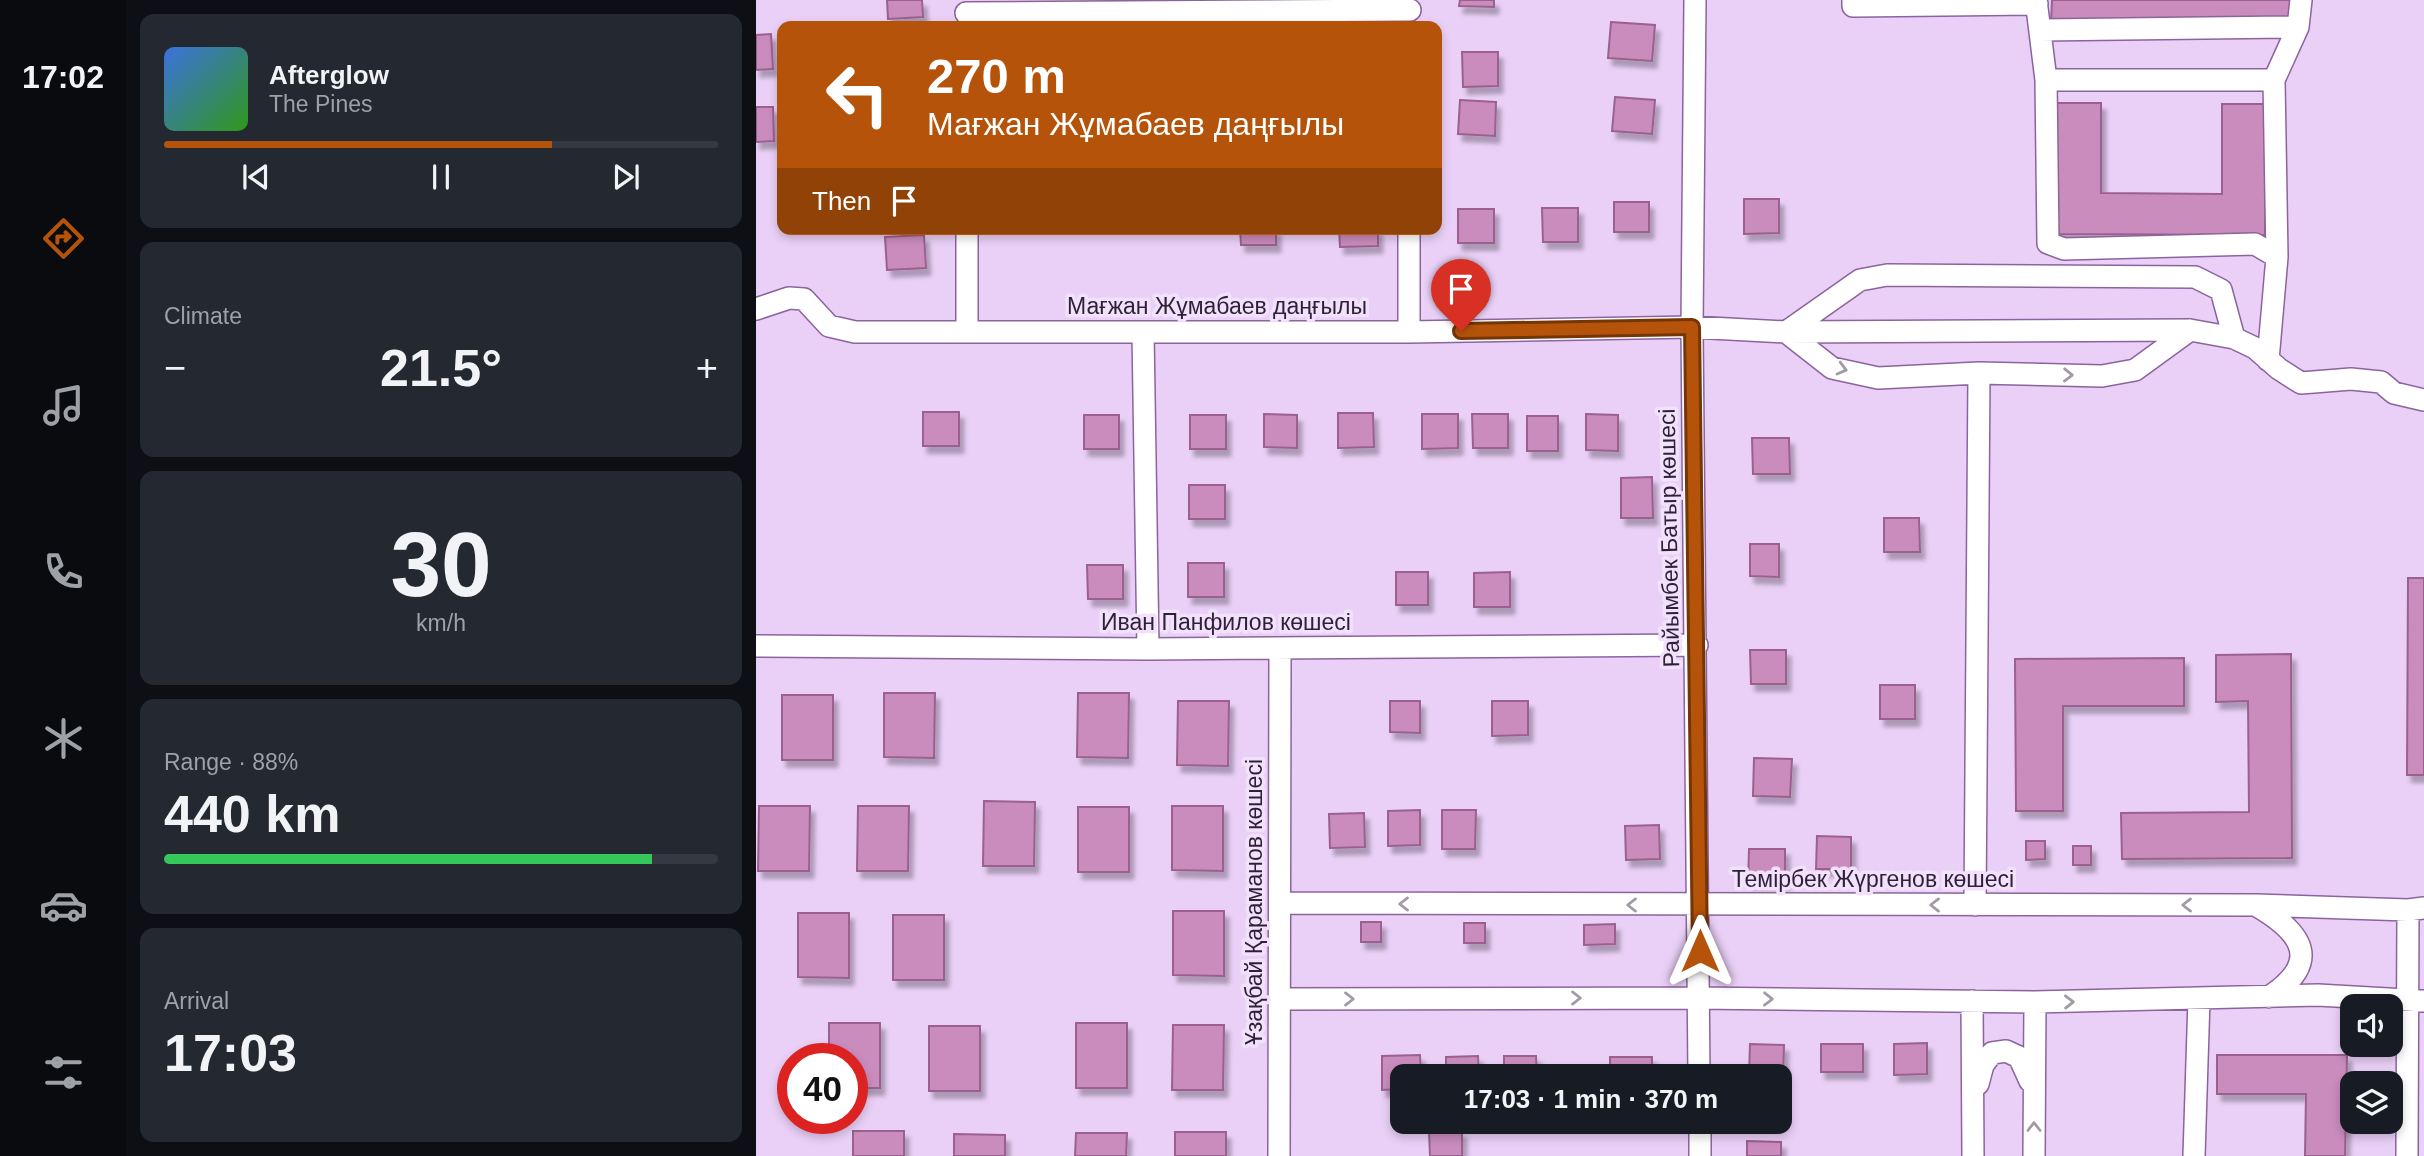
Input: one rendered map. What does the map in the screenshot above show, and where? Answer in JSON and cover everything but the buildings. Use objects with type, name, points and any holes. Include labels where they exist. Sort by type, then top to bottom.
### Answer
[{"type":"street","name":"Райымбек Батыр көшесі","points":[[1695,0],[1692,327],[1700,905],[1699,1064]]},
{"type":"street","points":[[1853,0],[1853,6],[2037,2],[2046,80],[2048,243],[2064,249],[2255,244],[2277,257]]},
{"type":"street","points":[[2268,360],[2277,257],[2274,80],[2298,27],[2301,0]]},
{"type":"street","points":[[966,13],[1410,12]]},
{"type":"street","points":[[2040,30],[2298,27]]},
{"type":"street","points":[[2046,80],[2274,80]]},
{"type":"street","points":[[967,235],[967,331]]},
{"type":"street","points":[[1409,235],[1409,332]]},
{"type":"street","points":[[2143,276],[2146,246]]},
{"type":"street","points":[[2190,330],[2135,370],[2102,376],[1979,373],[1878,378],[1832,368],[1786,332],[1860,280],[1887,275],[2196,277],[2221,290],[2234,338],[2255,348],[2301,383],[2351,379],[2381,382],[2394,393],[2424,400]]},
{"type":"street","name":"Мағжан Жұмабаев даңғылы","points":[[756,309],[789,298],[804,299],[829,326],[855,332],[1409,332],[1692,327],[1786,332],[2190,330],[2234,338]]},
{"type":"street","points":[[1143,332],[1149,649]]},
{"type":"street","points":[[1975,905],[1979,373]]},
{"type":"street","name":"Иван Панфилов көшесі","points":[[756,646],[1149,649],[1697,646]]},
{"type":"street","name":"Ұзақбай Қараманов көшесі","points":[[1279,1156],[1280,648]]},
{"type":"street","name":"Темірбек Жүргенов көшесі","points":[[1280,903],[2256,905],[2416,909]]},
{"type":"street","points":[[2256,905],[2294,930],[2302,951],[2296,974],[2269,997]]},
{"type":"street","points":[[2407,1156],[2416,1001],[2416,909]]},
{"type":"street","points":[[1281,999],[1699,998],[2035,1002],[2318,995],[2416,1001]]},
{"type":"street","points":[[2194,1156],[2199,999]]},
{"type":"street","points":[[1972,1002],[1973,1156]]},
{"type":"street","points":[[2034,1156],[2035,1002]]},
{"type":"street","points":[[1973,1107],[1983,1066],[1992,1053],[2006,1051],[2020,1057],[2034,1097]]},
{"type":"street","points":[[1700,1134],[1700,1156]]},
{"type":"route","points":[[1461,331],[1692,327],[1700,951]]}]
